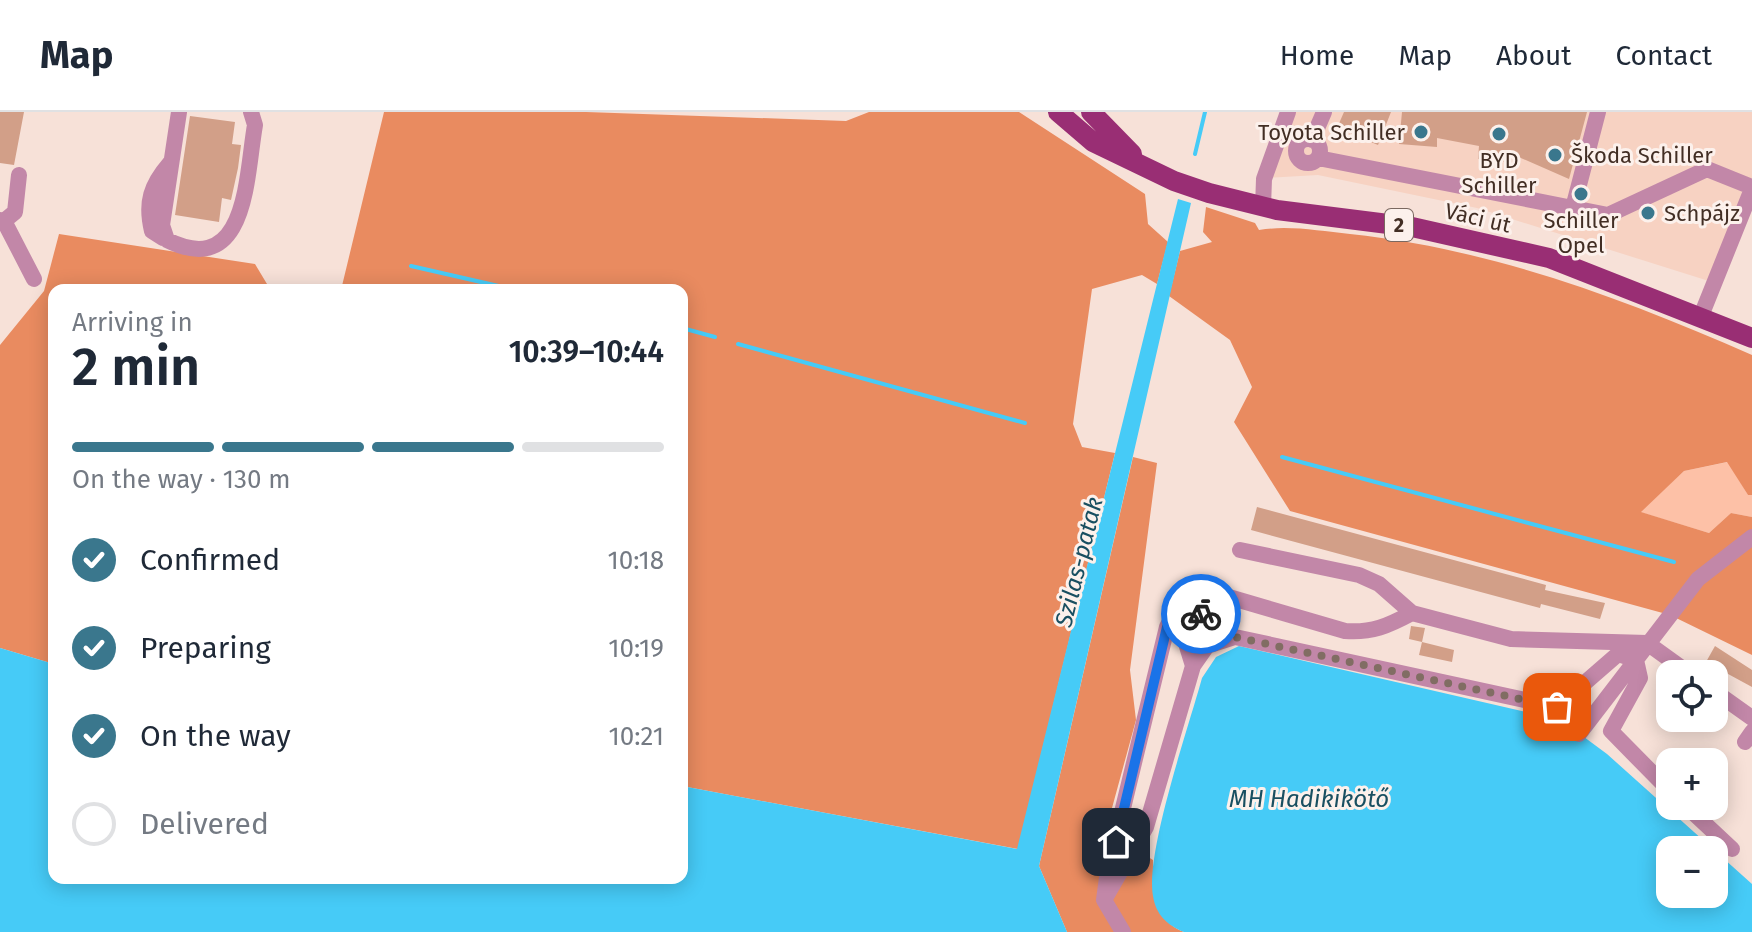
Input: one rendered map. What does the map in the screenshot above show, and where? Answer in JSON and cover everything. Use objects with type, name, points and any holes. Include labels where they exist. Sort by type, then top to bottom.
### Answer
[{"type":"main road","name":"Váci út","points":[[1058,112],[1093,142],[1141,162],[1174,181],[1209,193],[1263,207],[1412,227],[1549,258],[1752,338]]},
{"type":"main road","name":"Váci út","points":[[1091,112],[1141,162]]},
{"type":"lane","points":[[179,112],[162,225],[167,240],[180,247],[212,246],[226,239],[239,222],[255,125],[251,112]]},
{"type":"lane","points":[[1263,207],[1264,179],[1288,112]]},
{"type":"lane","points":[[1324,112],[1312,140],[1319,147],[1318,158],[1608,215],[1707,169],[1752,188],[1701,316]]},
{"type":"lane","points":[[1573,208],[1598,112]]},
{"type":"lane","points":[[19,175],[15,212],[2,220],[34,279]]},
{"type":"lane","points":[[1579,734],[1698,579],[1752,537]]},
{"type":"lane","points":[[1240,550],[1359,575],[1379,584],[1412,613],[1511,639],[1647,643],[1671,660]]},
{"type":"lane","points":[[1123,932],[1104,900],[1167,627],[1180,606],[1197,592],[1222,595],[1345,631],[1363,632],[1381,630],[1412,613]]},
{"type":"lane","points":[[1180,606],[1235,637],[1557,707],[1618,654],[1636,660]]},
{"type":"lane","points":[[1180,606],[1193,666]]},
{"type":"lane","points":[[1104,900],[1146,827],[1193,666],[1207,646],[1235,637]]},
{"type":"lane","points":[[1636,660],[1640,678],[1611,731],[1656,777]]},
{"type":"lane","points":[[1728,701],[1752,718]]},
{"type":"lane","points":[[1701,820],[1732,849]]},
{"type":"shaded area","points":[[384,112],[586,112],[846,121],[869,112],[1019,112],[1145,194],[1148,224],[1168,242],[1157,284],[1142,275],[1092,289],[1073,424],[1082,447],[1115,453],[1018,849],[688,787],[688,284],[342,284]]},
{"type":"shaded area","name":"Schiller Opel","points":[[1295,112],[1752,112],[1752,198],[1712,282],[1477,208],[1318,175],[1266,178]]},
{"type":"shaded area","points":[[1206,207],[1255,223],[1259,230],[1304,229],[1402,241],[1505,264],[1655,314],[1752,355],[1752,495],[1748,495],[1727,462],[1684,471],[1641,512],[1709,533],[1731,513],[1752,517],[1752,655],[1670,615],[1290,511],[1234,422],[1252,387],[1230,340],[1169,296],[1180,251],[1212,242],[1203,232]]},
{"type":"shaded area","points":[[59,234],[255,264],[267,284],[48,284],[48,662],[0,648],[0,345],[44,291]]},
{"type":"shaded area","points":[[1133,457],[1157,463],[1130,670],[1136,720],[1106,830],[1153,860],[1156,902],[1165,919],[1184,932],[1067,932],[1039,866]]},
{"type":"shaded area","points":[[1728,462],[1748,495],[1752,495],[1752,517],[1731,513],[1709,533],[1640,512],[1684,471]]},
{"type":"water","points":[[1178,199],[1191,203],[1039,866],[1067,932],[0,932],[0,648],[48,662],[48,884],[688,884],[688,787],[1017,849]]},
{"type":"water","name":"MH Hadikikötő","points":[[1239,646],[1561,720],[1607,754],[1656,798],[1656,820],[1681,820],[1698,836],[1656,836],[1656,908],[1728,908],[1728,862],[1752,884],[1752,932],[1184,932],[1168,923],[1157,909],[1152,876],[1170,789],[1202,678],[1216,657]]},
{"type":"building","points":[[0,112],[24,112],[14,165],[0,163]]},
{"type":"building","points":[[1344,112],[1391,112],[1378,145],[1337,128]]},
{"type":"building","points":[[1402,112],[1587,112],[1569,179],[1514,155],[1514,163],[1478,159],[1479,146],[1437,138],[1437,147],[1399,144]]},
{"type":"building","points":[[190,116],[235,122],[232,144],[241,145],[238,168],[231,200],[222,198],[219,222],[175,215]]},
{"type":"building","points":[[1257,507],[1546,585],[1545,590],[1605,603],[1600,619],[1541,604],[1540,608],[1251,530]]},
{"type":"building","points":[[1411,626],[1425,628],[1422,642],[1409,639]]},
{"type":"building","points":[[1422,642],[1454,650],[1452,662],[1419,655]]},
{"type":"building","points":[[1715,646],[1752,670],[1752,687],[1728,674],[1728,660],[1707,660]]},
{"type":"waterway","name":"Szilas-patak","points":[[1195,154],[1205,112]]},
{"type":"waterway","points":[[411,266],[490,284]]},
{"type":"waterway","points":[[688,330],[715,337]]},
{"type":"waterway","points":[[738,344],[1025,423]]},
{"type":"waterway","points":[[1282,457],[1674,562]]},
{"type":"way so far","points":[[1201,614],[1235,637],[1557,707]]},
{"type":"place","name":"Toyota Schiller","points":[[1421,132]]},
{"type":"place","name":"BYD Schiller","points":[[1499,134]]},
{"type":"place","name":"Škoda Schiller","points":[[1555,155]]},
{"type":"place","name":"Schiller Opel","points":[[1581,194]]},
{"type":"place","name":"Schpájz","points":[[1648,213]]},
{"type":"route","points":[[1116,842],[1167,627],[1179,604],[1185,602],[1201,614]]}]
